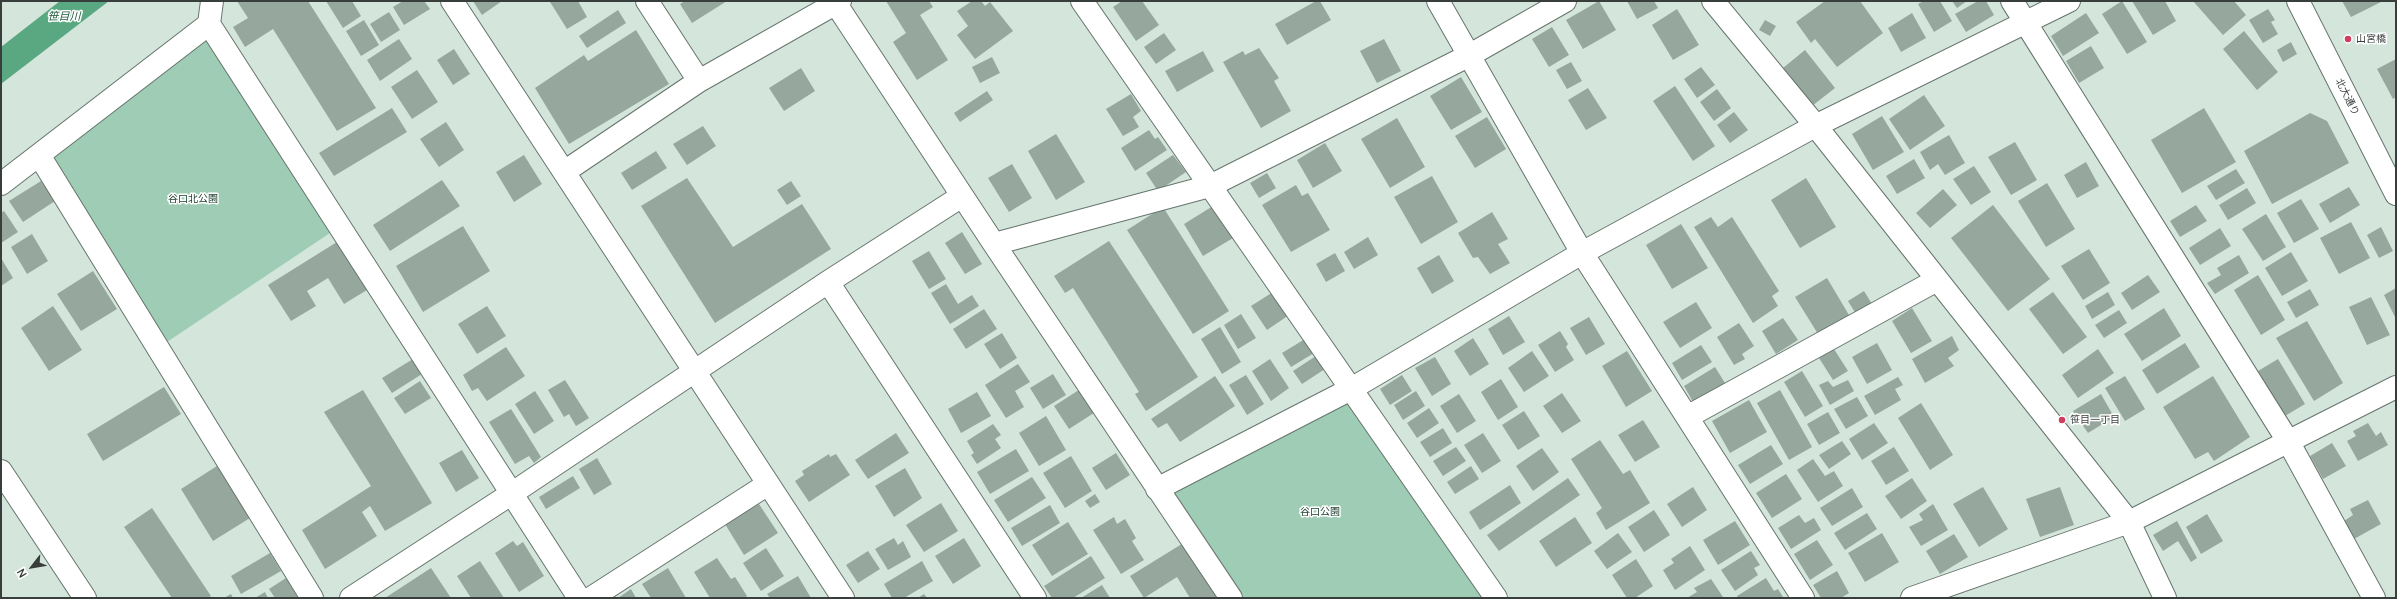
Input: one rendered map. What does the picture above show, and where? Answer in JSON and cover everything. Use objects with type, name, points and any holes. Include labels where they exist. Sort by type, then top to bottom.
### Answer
[{"type":"street","points":[[212,1],[209,24],[579,598]]},
{"type":"street","points":[[452,1],[843,598]]},
{"type":"street","points":[[647,1],[700,81]]},
{"type":"street","points":[[1082,1],[1496,598]]},
{"type":"street","points":[[1438,1],[1582,253],[1803,598]]},
{"type":"street","points":[[994,244],[1210,186],[1470,55],[1565,1]]},
{"type":"street","points":[[1713,1],[1815,126],[2129,522],[2165,598]]},
{"type":"street","points":[[2012,1],[2288,441],[2374,598]]},
{"type":"street","points":[[1157,489],[1351,389],[1582,253],[1815,126],[2069,1]]},
{"type":"street","name":"北大通り","points":[[2298,1],[2396,194]]},
{"type":"street","points":[[564,172],[700,81],[837,2],[962,196],[1231,598]]},
{"type":"street","points":[[1,184],[209,24]]},
{"type":"street","points":[[40,155],[312,598]]},
{"type":"street","points":[[351,598],[511,494],[694,370],[962,196]]},
{"type":"street","points":[[1687,417],[1937,280]]},
{"type":"street","points":[[828,282],[1035,598]]},
{"type":"street","points":[[1912,598],[2129,522],[2396,387]]},
{"type":"street","points":[[1,471],[85,598]]},
{"type":"street","points":[[591,598],[768,484]]},
{"type":"green space","name":"谷口北公園","points":[[207,36],[333,231],[164,344],[49,156]]},
{"type":"green space","name":"谷口公園","points":[[1349,400],[1485,598],[1241,598],[1169,493]]},
{"type":"water","name":"笹目川","points":[[60,1],[109,1],[1,84],[1,47]]},
{"type":"building","points":[[237,1],[308,1],[376,108],[337,131],[273,29],[245,47],[233,27],[248,18]]},
{"type":"building","points":[[326,1],[352,1],[361,16],[343,28]]},
{"type":"building","points":[[403,1],[424,1],[430,9],[404,25],[393,7]]},
{"type":"building","points":[[473,1],[502,1],[482,15]]},
{"type":"building","points":[[578,1],[587,17],[567,29],[550,2]]},
{"type":"building","points":[[685,1],[727,1],[692,23],[680,4]]},
{"type":"building","points":[[886,1],[929,1],[933,7],[920,15],[948,60],[917,80],[893,42],[906,33]]},
{"type":"building","points":[[972,1],[981,1],[985,6],[990,2],[1013,31],[975,59],[957,35],[968,26],[957,11]]},
{"type":"building","points":[[1122,1],[1142,1],[1159,25],[1136,41],[1113,7]]},
{"type":"building","points":[[1316,1],[1320,1],[1331,20],[1287,45],[1275,24]]},
{"type":"building","points":[[1599,1],[1616,30],[1583,49],[1566,20]]},
{"type":"building","points":[[1627,1],[1654,1],[1658,8],[1637,19]]},
{"type":"building","points":[[1825,1],[1860,1],[1883,33],[1837,67],[1815,39],[1811,43],[1796,22]]},
{"type":"building","points":[[1924,1],[1940,1],[1952,21],[1934,32],[1918,4]]},
{"type":"building","points":[[1952,1],[1967,1],[1957,8]]},
{"type":"building","points":[[1978,1],[1986,1],[1994,15],[1966,32],[1955,14]]},
{"type":"building","points":[[2122,1],[2147,42],[2127,54],[2102,14]]},
{"type":"building","points":[[2132,1],[2165,1],[2176,21],[2153,35]]},
{"type":"building","points":[[2193,1],[2234,1],[2246,15],[2223,35]]},
{"type":"building","points":[[2342,1],[2383,1],[2351,17]]},
{"type":"building","points":[[1677,9],[1699,45],[1673,60],[1652,25]]},
{"type":"building","points":[[2268,9],[2275,20],[2271,22],[2278,34],[2263,43],[2249,20]]},
{"type":"building","points":[[618,10],[626,23],[587,48],[579,36]]},
{"type":"building","points":[[389,12],[400,30],[381,42],[370,24]]},
{"type":"building","points":[[1912,13],[1926,38],[1901,52],[1888,28]]},
{"type":"building","points":[[2086,13],[2099,33],[2063,56],[2051,36]]},
{"type":"building","points":[[364,20],[379,45],[361,56],[346,31]]},
{"type":"building","points":[[1765,20],[1776,26],[1770,36],[1759,30]]},
{"type":"building","points":[[1552,27],[1569,55],[1549,67],[1532,39]]},
{"type":"building","points":[[636,30],[669,84],[569,144],[535,88],[584,55],[588,61]]},
{"type":"building","points":[[2244,31],[2278,72],[2257,90],[2223,49]]},
{"type":"building","points":[[1164,33],[1176,50],[1156,64],[1144,47]]},
{"type":"building","points":[[399,39],[412,59],[380,81],[367,60]]},
{"type":"building","points":[[1384,39],[1401,71],[1377,83],[1360,51]]},
{"type":"building","points":[[2291,42],[2297,54],[2283,62],[2277,50]]},
{"type":"building","points":[[2091,46],[2104,68],[2079,83],[2066,61]]},
{"type":"building","points":[[1259,48],[1279,78],[1274,81],[1291,111],[1261,128],[1223,62],[1243,51],[1245,55]]},
{"type":"building","points":[[454,49],[470,74],[453,85],[437,60]]},
{"type":"building","points":[[1805,50],[1835,88],[1812,106],[1783,68]]},
{"type":"building","points":[[1203,51],[1214,71],[1177,92],[1165,71]]},
{"type":"building","points":[[992,57],[1000,73],[980,83],[972,67]]},
{"type":"building","points":[[2396,59],[2396,97],[2393,99],[2377,69]]},
{"type":"building","points":[[1571,62],[1582,81],[1567,89],[1556,70]]},
{"type":"building","points":[[1701,67],[1715,85],[1697,98],[1684,79]]},
{"type":"building","points":[[801,68],[815,91],[784,111],[769,88]]},
{"type":"building","points":[[417,70],[438,102],[412,119],[391,87]]},
{"type":"building","points":[[1461,77],[1482,112],[1451,130],[1430,96]]},
{"type":"building","points":[[1675,86],[1715,146],[1693,161],[1653,101]]},
{"type":"building","points":[[1588,88],[1607,118],[1586,130],[1568,100]]},
{"type":"building","points":[[1717,89],[1731,108],[1714,121],[1700,102]]},
{"type":"building","points":[[987,91],[993,100],[960,122],[954,113]]},
{"type":"building","points":[[1131,94],[1141,111],[1133,117],[1139,127],[1123,136],[1106,109]]},
{"type":"building","points":[[1924,95],[1945,126],[1910,150],[1889,119]]},
{"type":"building","points":[[392,108],[407,132],[334,176],[319,153]]},
{"type":"building","points":[[2204,108],[2236,162],[2182,193],[2151,140]]},
{"type":"building","points":[[1734,112],[1748,130],[1730,143],[1717,125]]},
{"type":"building","points":[[2310,113],[2327,121],[2349,163],[2272,204],[2244,151]]},
{"type":"building","points":[[1882,116],[1904,152],[1873,170],[1852,134]]},
{"type":"building","points":[[1487,117],[1506,149],[1475,168],[1455,136]]},
{"type":"building","points":[[1397,118],[1425,167],[1390,188],[1361,139]]},
{"type":"building","points":[[446,122],[464,150],[439,167],[420,139]]},
{"type":"building","points":[[703,126],[716,146],[687,165],[673,144]]},
{"type":"building","points":[[1149,130],[1155,139],[1158,137],[1167,150],[1135,171],[1121,148]]},
{"type":"building","points":[[1056,134],[1085,182],[1056,200],[1028,151]]},
{"type":"building","points":[[1949,135],[1965,163],[1945,175],[1938,164],[1930,170],[1920,152]]},
{"type":"building","points":[[2015,142],[2037,180],[2011,195],[1988,157]]},
{"type":"building","points":[[1325,143],[1342,171],[1313,188],[1297,160]]},
{"type":"building","points":[[656,151],[667,168],[632,190],[621,173]]},
{"type":"building","points":[[524,155],[542,184],[514,202],[496,172]]},
{"type":"building","points":[[1173,155],[1186,172],[1158,191],[1146,173]]},
{"type":"building","points":[[1914,159],[1925,178],[1897,194],[1886,176]]},
{"type":"building","points":[[2086,162],[2099,186],[2077,198],[2064,175]]},
{"type":"building","points":[[1012,164],[1032,198],[1009,212],[988,178]]},
{"type":"building","points":[[1974,166],[1991,192],[1971,205],[1953,179]]},
{"type":"building","points":[[2236,169],[2245,183],[2216,200],[2207,186]]},
{"type":"building","points":[[1267,173],[1276,188],[1259,198],[1250,183]]},
{"type":"building","points":[[1432,176],[1458,222],[1421,244],[1394,197]]},
{"type":"building","points":[[687,178],[733,247],[802,204],[831,249],[715,323],[641,206]]},
{"type":"building","points":[[1806,178],[1836,227],[1800,248],[1771,200]]},
{"type":"building","points":[[442,180],[460,206],[390,251],[373,225]]},
{"type":"building","points":[[41,181],[55,201],[23,222],[9,201]]},
{"type":"building","points":[[791,181],[801,196],[787,205],[777,190]]},
{"type":"building","points":[[2047,183],[2075,229],[2046,247],[2018,201]]},
{"type":"building","points":[[1296,185],[1302,196],[1308,193],[1330,230],[1291,252],[1262,205]]},
{"type":"building","points":[[2349,187],[2360,205],[2330,223],[2319,204]]},
{"type":"building","points":[[2247,188],[2256,203],[2228,220],[2219,205]]},
{"type":"building","points":[[1943,189],[1957,205],[1930,228],[1916,213]]},
{"type":"building","points":[[2301,199],[2319,229],[2294,243],[2277,213]]},
{"type":"building","points":[[1993,205],[2050,279],[2008,311],[1951,238]]},
{"type":"building","points":[[2196,205],[2207,221],[2180,237],[2170,221]]},
{"type":"building","points":[[1213,206],[1233,238],[1203,256],[1184,224]]},
{"type":"building","points":[[1163,207],[1229,311],[1193,334],[1127,230]]},
{"type":"building","points":[[4,211],[18,232],[1,243],[1,213]]},
{"type":"building","points":[[1492,212],[1508,239],[1498,244],[1510,263],[1490,274],[1478,257],[1473,258],[1458,233]]},
{"type":"building","points":[[2266,214],[2286,247],[2263,261],[2242,229]]},
{"type":"building","points":[[1711,217],[1718,227],[1732,217],[1779,291],[1772,296],[1778,306],[1753,323],[1694,227]]},
{"type":"building","points":[[2351,222],[2370,258],[2339,274],[2320,238]]},
{"type":"building","points":[[1681,224],[1708,268],[1672,289],[1646,245]]},
{"type":"building","points":[[463,226],[490,271],[423,312],[396,266]]},
{"type":"building","points":[[2381,227],[2393,251],[2379,258],[2367,235]]},
{"type":"building","points":[[2220,228],[2231,246],[2200,265],[2189,248]]},
{"type":"building","points":[[962,232],[982,264],[965,274],[945,243]]},
{"type":"building","points":[[32,234],[48,261],[27,274],[11,247]]},
{"type":"building","points":[[1368,237],[1378,255],[1354,269],[1344,252]]},
{"type":"building","points":[[1109,241],[1198,377],[1146,411],[1135,394],[1139,392],[1073,288],[1065,293],[1054,276]]},
{"type":"building","points":[[337,242],[367,290],[344,304],[328,278],[307,291],[316,306],[291,321],[268,285]]},
{"type":"building","points":[[2089,249],[2110,283],[2083,300],[2061,266]]},
{"type":"building","points":[[929,251],[946,279],[929,289],[912,261]]},
{"type":"building","points":[[2291,252],[2308,281],[2282,296],[2265,268]]},
{"type":"building","points":[[1335,253],[1345,271],[1326,282],[1316,264]]},
{"type":"building","points":[[1439,255],[1454,281],[1432,294],[1417,268]]},
{"type":"building","points":[[2239,255],[2249,273],[2215,294],[2207,283],[2221,275],[2217,268]]},
{"type":"building","points":[[1,258],[13,278],[1,286]]},
{"type":"building","points":[[93,271],[117,309],[81,331],[57,294]]},
{"type":"building","points":[[2148,275],[2160,292],[2132,310],[2121,293]]},
{"type":"building","points":[[2258,275],[2285,320],[2261,335],[2234,290]]},
{"type":"building","points":[[1827,278],[1849,315],[1818,334],[1795,297]]},
{"type":"building","points":[[946,284],[958,304],[972,295],[979,306],[950,324],[931,293]]},
{"type":"building","points":[[2396,288],[2396,319],[2384,295]]},
{"type":"building","points":[[2310,289],[2319,305],[2296,318],[2287,302]]},
{"type":"building","points":[[1864,291],[1872,304],[1856,314],[1848,301]]},
{"type":"building","points":[[1273,292],[1289,315],[1267,330],[1251,306]]},
{"type":"building","points":[[2053,292],[2087,337],[2063,354],[2029,309]]},
{"type":"building","points":[[2108,292],[2115,305],[2092,319],[2085,306]]},
{"type":"building","points":[[2371,297],[2390,335],[2367,345],[2349,307]]},
{"type":"building","points":[[1696,302],[1712,328],[1680,348],[1663,322]]},
{"type":"building","points":[[53,306],[82,350],[49,371],[21,328]]},
{"type":"building","points":[[487,306],[506,336],[477,354],[458,324]]},
{"type":"building","points":[[1912,308],[1932,341],[1911,353],[1892,321]]},
{"type":"building","points":[[2164,308],[2181,336],[2142,361],[2124,334]]},
{"type":"building","points":[[984,309],[997,329],[966,349],[953,329]]},
{"type":"building","points":[[2119,310],[2127,323],[2104,338],[2095,325]]},
{"type":"building","points":[[1241,314],[1256,338],[1238,349],[1224,325]]},
{"type":"building","points":[[1509,316],[1525,342],[1503,355],[1488,329]]},
{"type":"building","points":[[1589,317],[1605,344],[1586,355],[1570,328]]},
{"type":"building","points":[[1783,318],[1798,340],[1776,354],[1762,331]]},
{"type":"building","points":[[2307,321],[2343,383],[2314,401],[2276,338]]},
{"type":"building","points":[[1739,323],[1754,346],[1742,354],[1745,359],[1734,365],[1717,337]]},
{"type":"building","points":[[1220,327],[1241,362],[1222,374],[1201,339]]},
{"type":"building","points":[[1560,331],[1568,344],[1566,347],[1574,360],[1555,372],[1538,345]]},
{"type":"building","points":[[1002,333],[1017,358],[1000,369],[984,344]]},
{"type":"building","points":[[1952,336],[1959,350],[1948,358],[1954,366],[1925,383],[1912,359]]},
{"type":"building","points":[[1473,338],[1489,364],[1470,376],[1454,351]]},
{"type":"building","points":[[1305,339],[1314,353],[1291,367],[1282,353]]},
{"type":"building","points":[[1877,343],[1892,370],[1867,384],[1852,357]]},
{"type":"building","points":[[2185,343],[2200,367],[2157,394],[2142,370]]},
{"type":"building","points":[[1701,345],[1712,362],[1682,380],[1672,363]]},
{"type":"building","points":[[506,347],[525,376],[487,401],[478,388],[472,391],[463,375]]},
{"type":"building","points":[[1834,349],[1848,371],[1833,380],[1819,358]]},
{"type":"building","points":[[2098,349],[2114,373],[2078,398],[2062,375]]},
{"type":"building","points":[[1532,351],[1549,376],[1524,392],[1508,368]]},
{"type":"building","points":[[1627,351],[1652,391],[1626,407],[1602,366]]},
{"type":"building","points":[[1316,356],[1325,369],[1302,384],[1293,371]]},
{"type":"building","points":[[1435,357],[1451,384],[1432,396],[1415,368]]},
{"type":"building","points":[[413,359],[422,374],[392,393],[382,378]]},
{"type":"building","points":[[1270,359],[1289,388],[1271,401],[1252,371]]},
{"type":"building","points":[[2278,359],[2305,404],[2285,416],[2258,371]]},
{"type":"building","points":[[1018,364],[1030,382],[1015,391],[1024,407],[1006,418],[985,385]]},
{"type":"building","points":[[1715,367],[1725,383],[1693,402],[1684,386]]},
{"type":"building","points":[[1802,371],[1823,406],[1805,417],[1784,382]]},
{"type":"building","points":[[1053,374],[1066,395],[1043,409],[1030,388]]},
{"type":"building","points":[[1246,375],[1264,404],[1247,415],[1229,385]]},
{"type":"building","points":[[1402,375],[1412,391],[1390,405],[1380,389]]},
{"type":"building","points":[[1215,376],[1235,406],[1180,442],[1167,423],[1158,428],[1151,419]]},
{"type":"building","points":[[2125,376],[2145,409],[2125,421],[2105,388]]},
{"type":"building","points":[[2213,376],[2250,437],[2214,461],[2208,452],[2195,459],[2163,407]]},
{"type":"building","points":[[1898,377],[1903,385],[1895,389],[1901,400],[1875,415],[1864,396]]},
{"type":"building","points":[[1501,379],[1518,407],[1498,420],[1481,392]]},
{"type":"building","points":[[565,380],[589,418],[576,426],[569,414],[564,417],[548,390]]},
{"type":"building","points":[[1848,380],[1854,391],[1830,405],[1819,385],[1828,381],[1833,387]]},
{"type":"building","points":[[420,381],[431,398],[405,414],[394,398]]},
{"type":"building","points":[[164,387],[181,414],[103,461],[87,434]]},
{"type":"building","points":[[1082,388],[1097,411],[1069,429],[1054,406]]},
{"type":"building","points":[[363,390],[432,503],[385,531],[370,506],[362,512],[377,536],[325,569],[302,530],[371,486],[324,412]]},
{"type":"building","points":[[1780,390],[1812,447],[1789,460],[1757,403]]},
{"type":"building","points":[[535,391],[554,421],[534,434],[515,404]]},
{"type":"building","points":[[1416,391],[1425,406],[1403,420],[1394,405]]},
{"type":"building","points":[[977,392],[991,416],[961,433],[948,409]]},
{"type":"building","points":[[1562,393],[1581,421],[1562,433],[1543,406]]},
{"type":"building","points":[[1459,394],[1476,421],[1457,433],[1440,406]]},
{"type":"building","points":[[2101,394],[2114,417],[2088,433],[2073,411]]},
{"type":"building","points":[[1857,397],[1868,416],[1846,429],[1834,409]]},
{"type":"building","points":[[1749,400],[1767,432],[1730,453],[1712,421]]},
{"type":"building","points":[[1921,403],[1953,455],[1930,470],[1898,418]]},
{"type":"building","points":[[1429,408],[1439,423],[1417,438],[1407,423]]},
{"type":"building","points":[[511,409],[541,457],[534,463],[529,456],[515,464],[489,422]]},
{"type":"building","points":[[1524,411],[1540,436],[1518,450],[1502,425]]},
{"type":"building","points":[[1828,412],[1840,433],[1819,445],[1807,424]]},
{"type":"building","points":[[1046,416],[1066,450],[1039,466],[1019,433]]},
{"type":"building","points":[[1643,420],[1660,447],[1635,462],[1618,435]]},
{"type":"building","points":[[1874,423],[1888,443],[1862,460],[1849,439]]},
{"type":"building","points":[[2368,423],[2376,436],[2381,432],[2388,445],[2358,461],[2347,441],[2356,436],[2353,431]]},
{"type":"building","points":[[993,424],[1001,435],[995,439],[1001,448],[977,464],[971,455],[974,453],[967,441]]},
{"type":"building","points":[[1443,428],[1452,443],[1430,457],[1420,442]]},
{"type":"building","points":[[896,433],[909,453],[868,479],[855,460]]},
{"type":"building","points":[[1483,433],[1501,461],[1482,473],[1464,445]]},
{"type":"building","points":[[1600,440],[1623,474],[1630,470],[1650,503],[1606,530],[1596,513],[1602,508],[1571,459]]},
{"type":"building","points":[[1842,441],[1851,454],[1829,469],[1819,455]]},
{"type":"building","points":[[2332,443],[2346,466],[2323,479],[2310,456]]},
{"type":"building","points":[[1771,445],[1783,464],[1750,484],[1738,465]]},
{"type":"building","points":[[1456,447],[1466,461],[1443,476],[1433,461]]},
{"type":"building","points":[[1894,447],[1909,471],[1886,485],[1871,461]]},
{"type":"building","points":[[1542,448],[1559,472],[1533,491],[1516,466]]},
{"type":"building","points":[[1016,449],[1029,471],[990,494],[977,472]]},
{"type":"building","points":[[462,450],[479,478],[456,492],[439,463]]},
{"type":"building","points":[[1116,453],[1130,475],[1106,490],[1092,468]]},
{"type":"building","points":[[829,454],[830,457],[836,454],[850,475],[809,502],[795,481],[804,475],[802,471]]},
{"type":"building","points":[[1071,456],[1092,491],[1065,508],[1043,473]]},
{"type":"building","points":[[597,458],[612,484],[594,495],[579,469]]},
{"type":"building","points":[[1813,459],[1825,476],[1834,471],[1843,486],[1818,502],[1797,470]]},
{"type":"building","points":[[217,466],[250,518],[213,541],[181,489]]},
{"type":"building","points":[[1471,466],[1479,479],[1455,494],[1447,482]]},
{"type":"building","points":[[905,468],[922,498],[894,517],[875,486]]},
{"type":"building","points":[[1786,474],[1802,499],[1772,518],[1756,493]]},
{"type":"building","points":[[573,476],[580,488],[546,509],[539,497]]},
{"type":"building","points":[[1032,477],[1046,498],[1008,522],[994,500]]},
{"type":"building","points":[[1568,478],[1580,495],[1499,551],[1487,535]]},
{"type":"building","points":[[1912,478],[1927,501],[1901,519],[1885,496]]},
{"type":"building","points":[[1510,485],[1521,503],[1480,530],[1469,512]]},
{"type":"building","points":[[1693,487],[1707,510],[1682,527],[1667,504]]},
{"type":"building","points":[[1983,487],[2008,529],[1979,547],[1953,504]]},
{"type":"building","points":[[2060,487],[2074,525],[2040,537],[2026,499]]},
{"type":"building","points":[[1852,488],[1863,507],[1832,526],[1820,508]]},
{"type":"building","points":[[1095,494],[1100,502],[1090,508],[1085,501]]},
{"type":"building","points":[[2368,500],[2381,524],[2354,539],[2344,521],[2353,515],[2350,509]]},
{"type":"building","points":[[941,503],[958,531],[924,552],[906,525]]},
{"type":"building","points":[[759,504],[778,533],[744,555],[725,524]]},
{"type":"building","points":[[1933,504],[1948,530],[1921,546],[1909,527],[1923,520],[1919,514]]},
{"type":"building","points":[[1050,505],[1060,523],[1022,546],[1011,528]]},
{"type":"building","points":[[152,508],[211,596],[208,598],[172,598],[124,527]]},
{"type":"building","points":[[1654,510],[1670,535],[1644,552],[1628,527]]},
{"type":"building","points":[[1867,513],[1877,529],[1845,550],[1834,533]]},
{"type":"building","points":[[2207,514],[2223,541],[2201,554],[2186,527]]},
{"type":"building","points":[[1799,515],[1805,523],[1814,518],[1821,530],[1791,549],[1778,528]]},
{"type":"building","points":[[1114,517],[1117,524],[1125,519],[1136,538],[1132,541],[1144,560],[1121,574],[1093,530]]},
{"type":"building","points":[[1575,517],[1592,543],[1556,567],[1539,541]]},
{"type":"building","points":[[1735,521],[1750,545],[1718,565],[1703,540]]},
{"type":"building","points":[[2177,521],[2197,558],[2191,562],[2178,541],[2163,551],[2153,535]]},
{"type":"building","points":[[1068,522],[1088,554],[1052,576],[1032,545]]},
{"type":"building","points":[[1618,533],[1632,552],[1607,569],[1594,551]]},
{"type":"building","points":[[1882,533],[1899,562],[1865,582],[1848,553]]},
{"type":"building","points":[[1954,534],[1968,557],[1940,574],[1926,551]]},
{"type":"building","points":[[894,538],[898,545],[903,541],[911,557],[888,570],[875,549]]},
{"type":"building","points":[[964,538],[981,566],[953,584],[935,556]]},
{"type":"building","points":[[1817,540],[1833,565],[1810,580],[1794,554]]},
{"type":"building","points":[[513,541],[517,546],[523,542],[544,576],[519,592],[495,553]]},
{"type":"building","points":[[1185,542],[1219,598],[1190,598],[1177,577],[1144,598],[1130,576]]},
{"type":"building","points":[[1690,546],[1705,570],[1675,590],[1663,570],[1674,563],[1671,559]]},
{"type":"building","points":[[766,548],[784,576],[761,591],[743,563]]},
{"type":"building","points":[[868,551],[880,569],[858,583],[846,565]]},
{"type":"building","points":[[1751,551],[1760,565],[1754,568],[1758,575],[1735,591],[1721,570]]},
{"type":"building","points":[[270,553],[281,571],[241,594],[231,576]]},
{"type":"building","points":[[1091,556],[1105,578],[1073,598],[1052,598],[1044,586]]},
{"type":"building","points":[[717,558],[731,579],[735,577],[747,596],[745,598],[710,598],[694,572]]},
{"type":"building","points":[[1636,559],[1653,586],[1635,598],[1627,598],[1612,575]]},
{"type":"building","points":[[480,561],[504,598],[471,598],[457,576]]},
{"type":"building","points":[[922,561],[933,581],[904,598],[892,598],[884,584]]},
{"type":"building","points":[[431,568],[451,598],[385,598]]},
{"type":"building","points":[[668,568],[686,598],[651,598],[642,584]]},
{"type":"building","points":[[1837,571],[1849,593],[1841,598],[1821,598],[1813,585]]},
{"type":"building","points":[[798,576],[811,598],[770,598],[767,594]]},
{"type":"building","points":[[286,578],[298,598],[275,598],[269,589]]},
{"type":"building","points":[[1766,578],[1774,591],[1778,589],[1783,597],[1738,598],[1737,596]]},
{"type":"building","points":[[1711,579],[1723,597],[1687,598],[1697,592],[1694,588]]},
{"type":"building","points":[[1102,585],[1110,598],[1081,598]]},
{"type":"building","points":[[631,589],[636,598],[618,598]]},
{"type":"building","points":[[265,592],[268,598],[255,598]]},
{"type":"building","points":[[231,594],[233,598],[224,598]]},
{"type":"building","points":[[924,594],[927,598],[918,598]]},
{"type":"place","name":"山宮橋","points":[[2348,39]]},
{"type":"place","name":"笹目一丁目","points":[[2062,420]]}]
